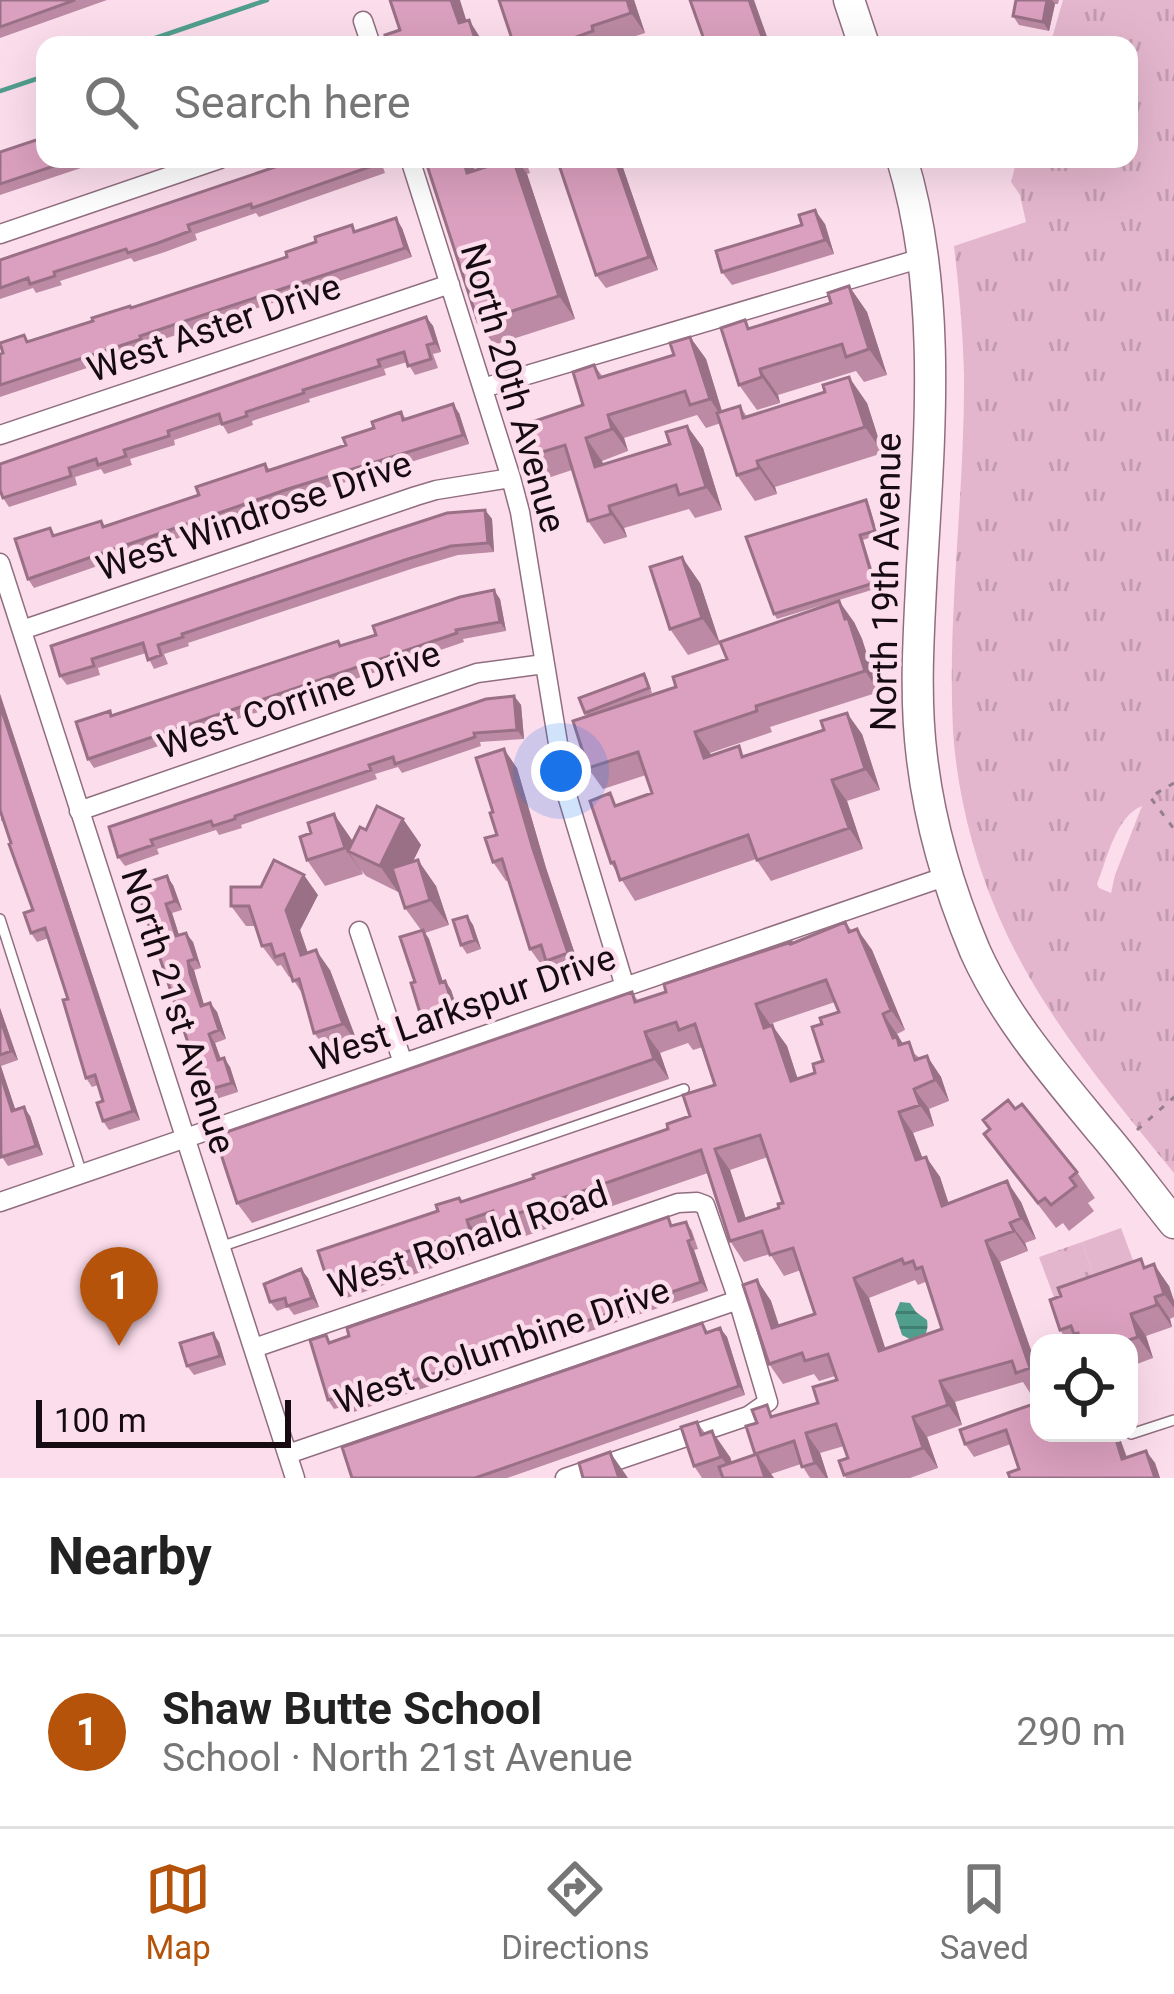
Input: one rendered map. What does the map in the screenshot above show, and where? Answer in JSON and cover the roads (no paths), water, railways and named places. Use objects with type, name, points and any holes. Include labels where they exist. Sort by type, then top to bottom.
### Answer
[{"type":"main road","points":[[849,0],[861,36]]},
{"type":"main road","name":"North 19th Avenue","points":[[905,168],[914,200],[930,346],[917,640],[919,713],[928,798],[947,876],[977,956],[1004,1005],[1174,1223]]},
{"type":"street","points":[[363,21],[368,36]]},
{"type":"street","points":[[0,234],[194,168]]},
{"type":"street","name":"North 20th Avenue","points":[[413,168],[512,478],[556,748],[625,987]]},
{"type":"street","points":[[483,388],[922,258]]},
{"type":"street","name":"West Aster Drive","points":[[0,435],[450,284]]},
{"type":"street","name":"West Windrose Drive","points":[[22,630],[416,496],[512,478]]},
{"type":"street","name":"North 21st Avenue","points":[[0,563],[295,1478]]},
{"type":"street","name":"West Corrine Drive","points":[[79,811],[478,674],[544,664]]},
{"type":"street","name":"West Larkspur Drive","points":[[0,1202],[947,876]]},
{"type":"street","points":[[359,931],[404,1063]]},
{"type":"street","name":"West Ronald Road","points":[[254,1348],[678,1203],[705,1205],[738,1300]]},
{"type":"street","points":[[565,1478],[748,1416],[768,1402],[738,1300]]},
{"type":"street","name":"West Columbine Drive","points":[[288,1454],[738,1300]]},
{"type":"lane","points":[[0,919],[82,1174]]},
{"type":"lane","points":[[220,1246],[684,1089]]},
{"type":"lane","points":[[1138,1432],[1174,1420]]},
{"type":"waterway","points":[[161,36],[267,0]]},
{"type":"waterway","points":[[0,91],[36,79]]},
{"type":"place","name":"Shaw Butte School","points":[[119,1346]]}]
